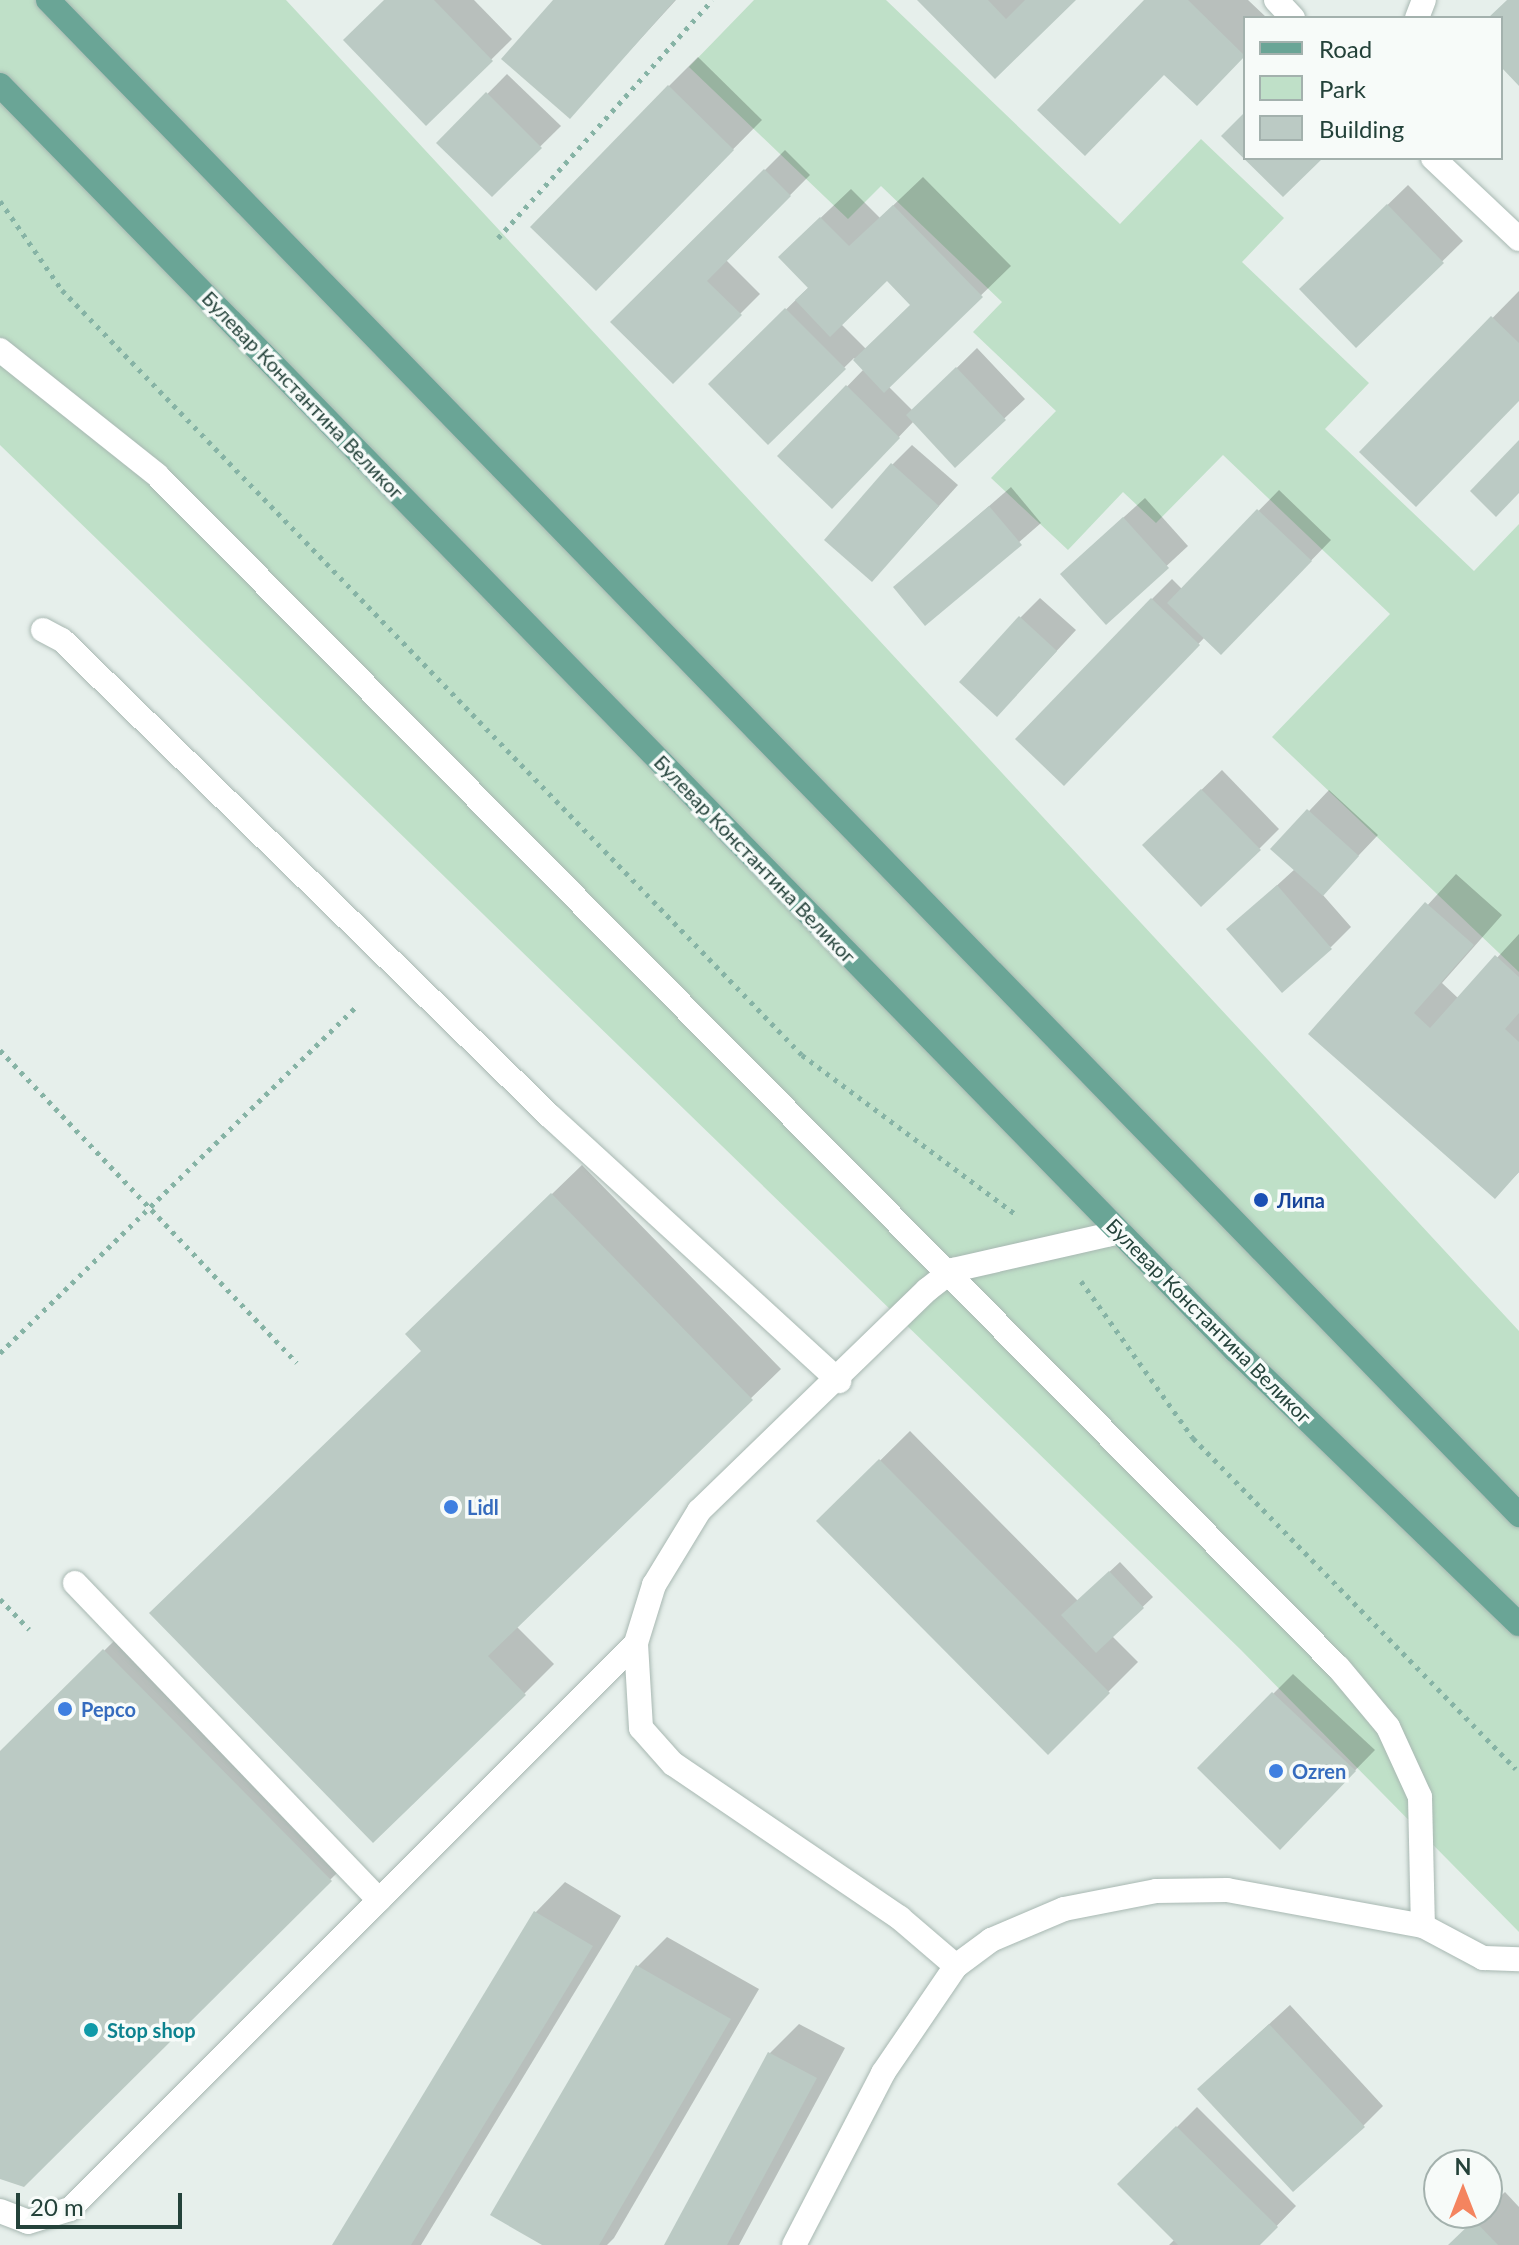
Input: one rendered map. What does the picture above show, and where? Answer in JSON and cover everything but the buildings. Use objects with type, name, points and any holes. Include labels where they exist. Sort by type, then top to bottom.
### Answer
[{"type":"main road","points":[[48,0],[1519,1515]]},
{"type":"main road","name":"Булевар Константина Великог","points":[[0,85],[1120,1232],[1519,1624]]},
{"type":"street","points":[[1276,0],[1291,16]]},
{"type":"street","points":[[1435,160],[1519,239]]},
{"type":"street","points":[[0,350],[157,475],[953,1270],[1388,1727],[1420,1797],[1423,1926]]},
{"type":"street","points":[[43,630],[839,1381]]},
{"type":"street","points":[[956,1966],[900,1918],[673,1764],[641,1728],[636,1643],[654,1585],[699,1511],[953,1270],[1044,1245],[1120,1232]]},
{"type":"street","points":[[75,1583],[379,1900]]},
{"type":"street","points":[[0,2211],[28,2222],[70,2209],[636,1643]]},
{"type":"street","points":[[794,2245],[883,2073],[956,1966],[991,1940],[1064,1909],[1156,1891],[1243,1892],[1423,1926],[1483,1958],[1519,1959]]},
{"type":"path","points":[[498,238],[712,0]]},
{"type":"path","points":[[0,201],[62,290],[802,1055],[1001,1200],[1098,1299],[1193,1438],[1516,1769]]},
{"type":"path","points":[[0,1353],[357,1006]]},
{"type":"path","points":[[0,1050],[297,1363]]},
{"type":"path","points":[[0,1599],[29,1629]]},
{"type":"green space","points":[[0,0],[286,0],[1519,1331],[1519,1932],[1241,1650],[0,445]]},
{"type":"green space","points":[[754,0],[886,0],[1120,224],[1201,139],[1284,218],[1242,262],[1369,383],[1325,429],[1474,571],[1519,524],[1519,972],[1272,737],[1390,614],[1223,455],[1156,523],[1123,492],[1068,550],[991,478],[1056,411],[973,332],[1002,302],[881,186],[848,219],[689,67]]},
{"type":"place","name":"Липа","points":[[1261,1200]]},
{"type":"place","name":"Lidl","points":[[451,1507]]},
{"type":"place","name":"Pepco","points":[[65,1709]]},
{"type":"place","name":"Ozren","points":[[1276,1771]]},
{"type":"place","name":"Stop shop","points":[[91,2030]]}]
